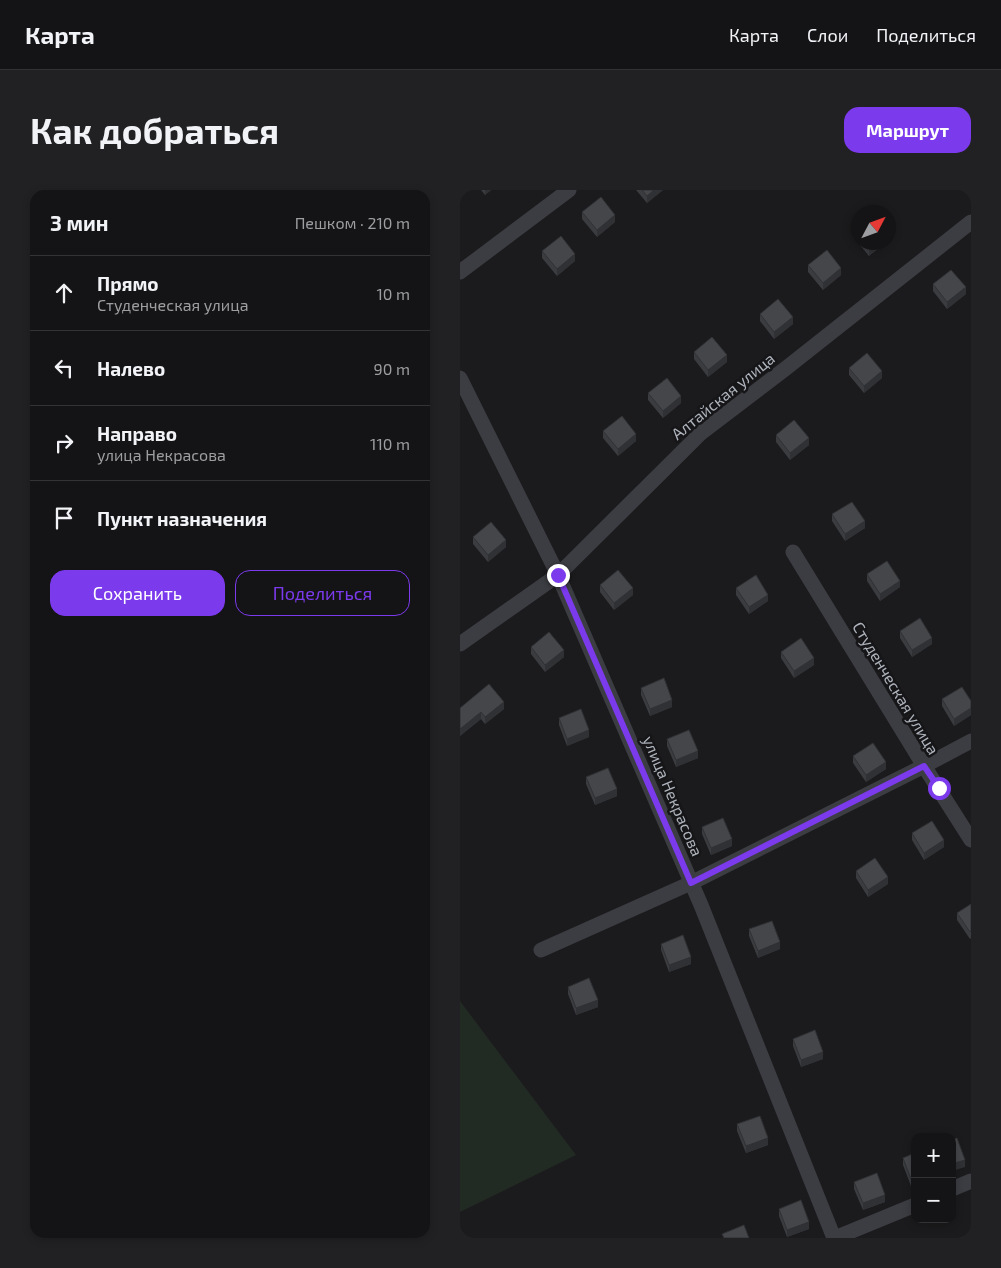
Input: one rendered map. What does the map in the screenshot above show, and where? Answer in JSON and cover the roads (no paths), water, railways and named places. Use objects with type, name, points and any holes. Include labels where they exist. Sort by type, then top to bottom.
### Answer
[{"type":"street","points":[[460,272],[569,190]]},
{"type":"street","name":"Алтайская улица","points":[[460,644],[558,575],[701,433],[971,222]]},
{"type":"street","name":"улица Некрасова","points":[[460,378],[558,575],[691,883],[834,1238]]},
{"type":"street","name":"Студенческая улица","points":[[794,552],[971,840]]},
{"type":"street","points":[[542,950],[691,883],[971,741]]},
{"type":"street","points":[[956,1187],[971,1181]]},
{"type":"street","points":[[834,1238],[911,1207]]}]
